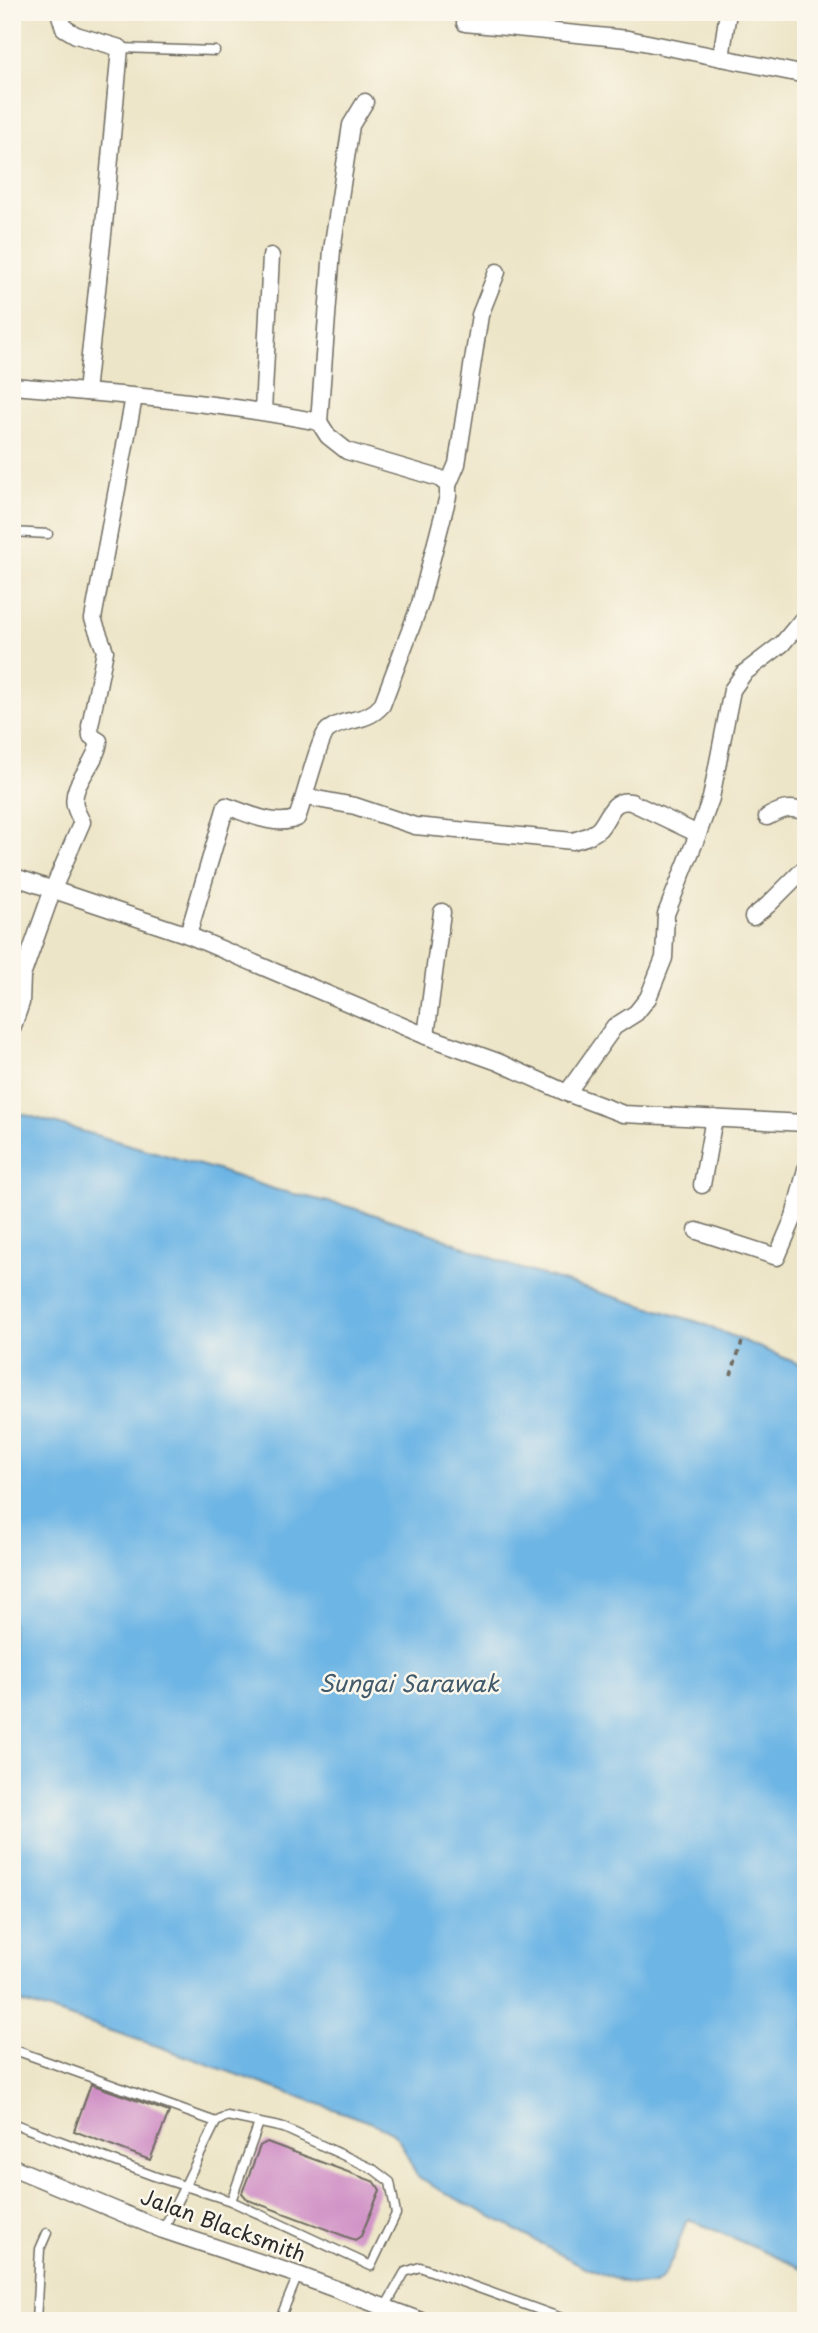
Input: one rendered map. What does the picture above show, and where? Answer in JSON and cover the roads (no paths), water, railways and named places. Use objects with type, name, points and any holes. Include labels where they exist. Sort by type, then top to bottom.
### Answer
[{"type":"street","points":[[59,12],[64,28],[76,35],[120,48],[86,392]]},
{"type":"street","points":[[721,58],[728,12]]},
{"type":"street","points":[[466,18],[628,39],[806,75]]},
{"type":"street","points":[[365,102],[351,125],[332,250],[319,422],[328,436],[347,451],[439,478],[448,485]]},
{"type":"street","points":[[263,411],[271,256]]},
{"type":"street","points":[[188,935],[226,806],[274,821],[288,822],[298,818],[321,738],[330,729],[374,715],[382,705],[420,604],[448,496],[448,485],[457,464],[480,315],[497,271]]},
{"type":"street","points":[[12,386],[263,411],[319,422]]},
{"type":"street","points":[[12,1029],[21,1003],[22,976],[53,889],[82,822],[74,806],[76,790],[98,752],[99,741],[91,736],[90,726],[105,652],[93,619],[134,397]]},
{"type":"street","points":[[567,1093],[614,1027],[625,1017],[636,1013],[648,998],[663,958],[666,914],[711,798],[732,690],[744,673],[782,644],[806,615]]},
{"type":"street","points":[[306,797],[355,806],[415,826],[573,841],[599,829],[615,804],[623,801],[631,802],[698,834]]},
{"type":"street","points":[[767,817],[782,809],[792,808],[806,812]]},
{"type":"street","points":[[753,917],[806,867]]},
{"type":"street","points":[[12,876],[188,935],[426,1036],[498,1062],[567,1093],[623,1114],[806,1123]]},
{"type":"street","points":[[426,1036],[442,912]]},
{"type":"street","points":[[702,1185],[714,1118]]},
{"type":"street","points":[[697,1231],[777,1257],[794,1217],[806,1169]]},
{"type":"street","name":"Jalan Blacksmith","points":[[12,2167],[163,2230],[298,2275],[380,2314],[421,2321]]},
{"type":"lane","points":[[120,48],[215,51]]},
{"type":"lane","points":[[12,532],[48,534]]},
{"type":"lane","points":[[12,2049],[216,2122]]},
{"type":"lane","points":[[12,2123],[154,2176],[186,2185],[230,2201],[371,2266],[396,2214],[390,2182],[373,2169],[284,2128],[227,2116],[216,2122],[186,2185],[163,2230]]},
{"type":"lane","points":[[230,2201],[259,2123]]},
{"type":"lane","points":[[36,2321],[40,2249],[47,2233]]},
{"type":"lane","points":[[380,2314],[405,2272],[421,2267],[570,2321]]},
{"type":"lane","points":[[279,2321],[298,2275]]},
{"type":"water","name":"Sungai Sarawak","points":[[12,1111],[277,1190],[379,1216],[433,1234],[512,1266],[701,1323],[806,1367],[806,2270],[689,2219],[670,2264],[656,2283],[643,2285],[603,2275],[419,2178],[397,2137],[383,2128],[160,2047],[12,2000]]}]
